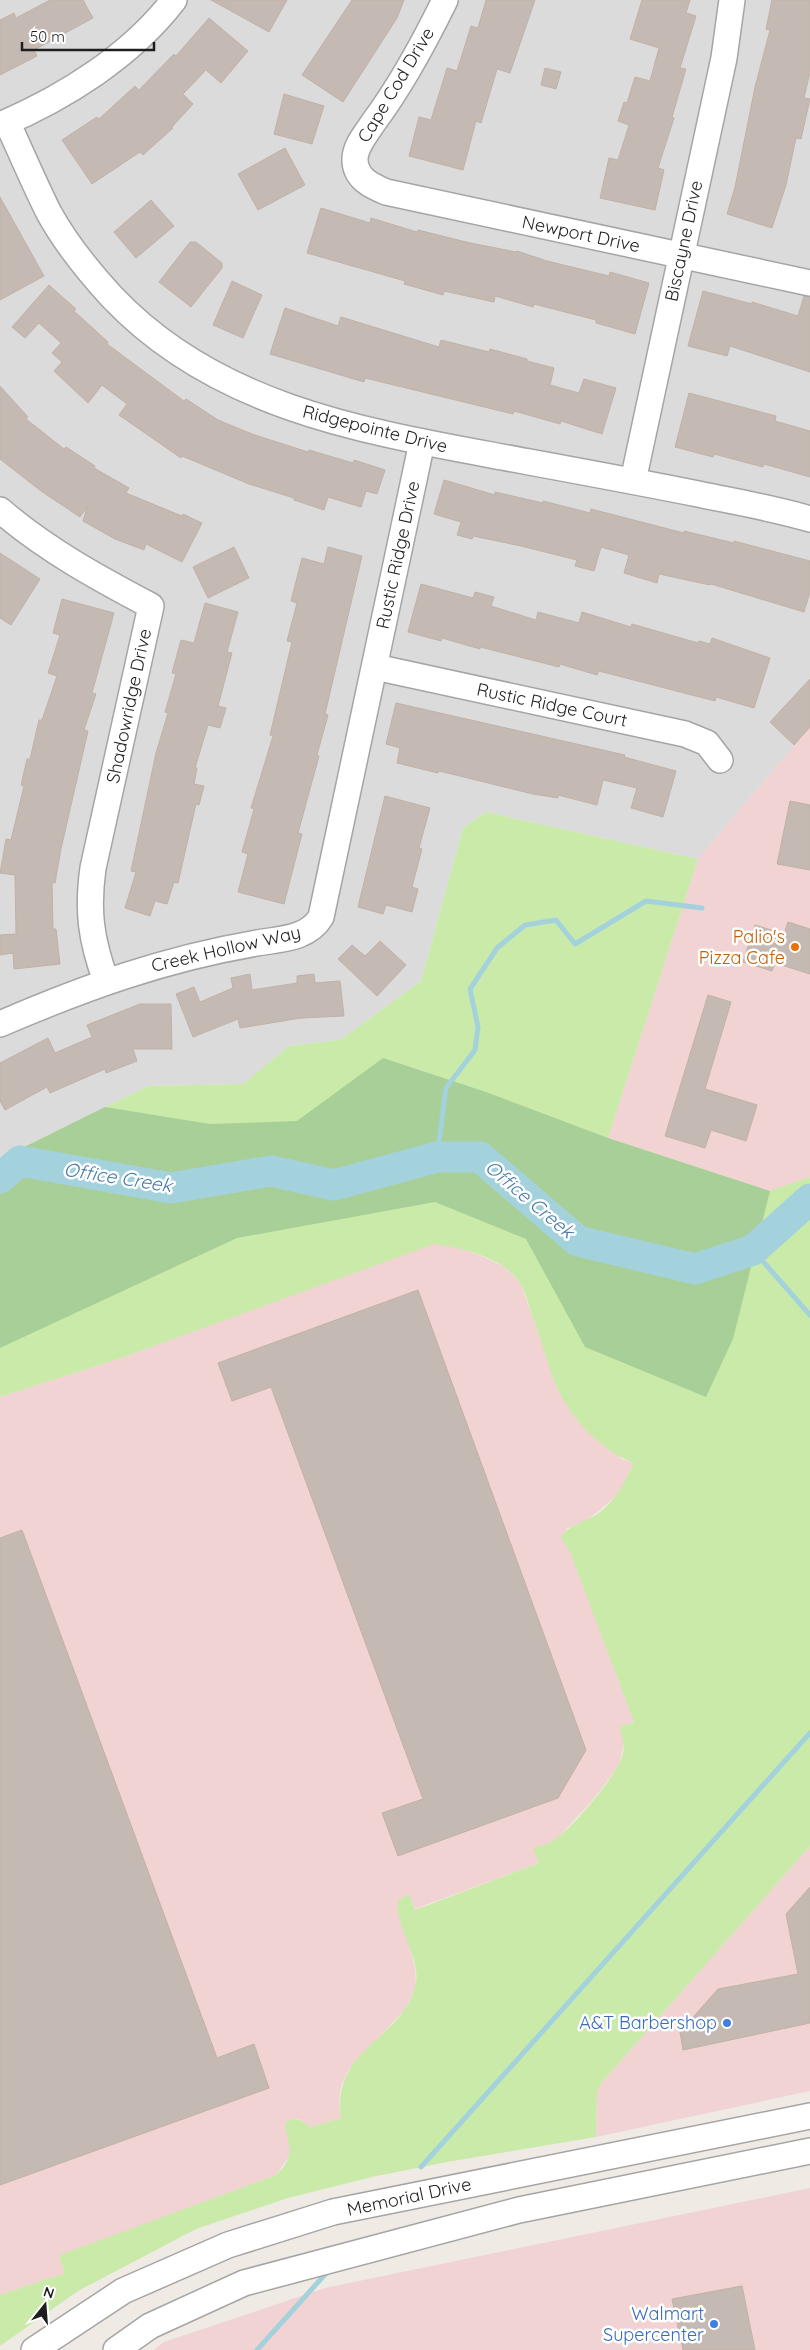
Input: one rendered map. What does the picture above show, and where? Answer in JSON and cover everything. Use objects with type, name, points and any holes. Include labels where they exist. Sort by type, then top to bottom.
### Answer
[{"type":"street","points":[[3,124],[70,90],[111,60],[155,23],[174,0]]},
{"type":"street","name":"Cape Cod Drive","points":[[358,173],[355,160],[359,145],[398,90],[445,0]]},
{"type":"street","name":"Biscayne Drive","points":[[633,481],[724,58],[732,0]]},
{"type":"street","name":"Ridgepointe Drive","points":[[3,124],[50,214],[67,240],[110,294],[126,311],[161,339],[197,364],[242,388],[303,413],[422,442],[633,481],[783,511],[810,519]]},
{"type":"street","name":"Newport Drive","points":[[358,173],[369,184],[386,192],[810,283]]},
{"type":"street","name":"Rustic Ridge Drive","points":[[375,667],[422,442]]},
{"type":"street","name":"Shadowridge Drive","points":[[0,510],[51,548],[89,572],[151,606],[93,868],[89,897],[90,922],[95,953],[106,981]]},
{"type":"street","name":"Rustic Ridge Court","points":[[375,667],[685,734],[707,742],[720,760]]},
{"type":"street","name":"Creek Hollow Way","points":[[0,1024],[106,981],[155,965],[211,951],[291,937],[307,932],[316,925],[321,917],[375,667]]},
{"type":"street","name":"Memorial Drive","points":[[34,2350],[123,2291],[228,2245],[333,2212],[810,2116]]},
{"type":"street","points":[[116,2350],[150,2326],[244,2283],[519,2210],[626,2190],[810,2151]]},
{"type":"street","points":[[618,2154],[626,2190]]},
{"type":"shaded area","points":[[0,0],[810,0],[810,727],[698,859],[486,812],[463,828],[421,981],[340,1040],[289,1046],[244,1084],[148,1086],[0,1159]]},
{"type":"shaded area","points":[[810,727],[810,1177],[770,1191],[608,1138],[698,859]]},
{"type":"shaded area","points":[[434,1243],[457,1247],[484,1257],[504,1267],[520,1282],[559,1391],[622,1459],[634,1463],[618,1495],[586,1521],[566,1529],[570,1550],[634,1722],[620,1727],[624,1743],[619,1765],[596,1796],[560,1836],[546,1845],[534,1848],[539,1863],[415,1909],[410,1895],[408,1941],[415,1967],[416,1986],[406,2008],[348,2071],[341,2086],[339,2103],[341,2118],[311,2127],[299,2119],[287,2121],[286,2130],[291,2150],[288,2158],[276,2175],[59,2257],[65,2273],[0,2295],[0,1397],[121,1358]]},
{"type":"shaded area","points":[[810,1846],[810,2091],[596,2137],[597,2091],[603,2081]]},
{"type":"shaded area","points":[[810,2188],[810,2350],[154,2350],[164,2342],[325,2288]]},
{"type":"green space","points":[[486,812],[698,859],[608,1138],[769,1191],[810,1177],[810,1846],[603,2081],[597,2091],[596,2137],[447,2162],[372,2177],[288,2198],[196,2229],[78,2291],[0,2346],[0,2295],[65,2273],[60,2255],[276,2175],[289,2157],[290,2152],[285,2125],[287,2121],[296,2119],[311,2127],[341,2118],[341,2095],[346,2076],[356,2060],[396,2020],[407,2005],[415,1987],[415,1965],[398,1912],[398,1901],[410,1895],[415,1910],[539,1863],[533,1848],[546,1844],[558,1837],[595,1798],[620,1762],[624,1750],[619,1727],[634,1722],[570,1552],[561,1537],[573,1526],[600,1512],[611,1502],[620,1490],[634,1463],[622,1458],[600,1443],[580,1424],[564,1402],[554,1382],[527,1300],[519,1282],[512,1273],[492,1260],[469,1251],[434,1244],[121,1358],[0,1397],[0,1159],[148,1086],[243,1084],[289,1046],[340,1040],[421,981],[463,828]]},
{"type":"green space","points":[[383,1058],[489,1093],[608,1138],[770,1191],[733,1339],[706,1397],[585,1347],[526,1239],[435,1202],[237,1238],[0,1348],[0,1159],[105,1107],[210,1124],[297,1121]]},
{"type":"building","points":[[50,0],[83,0],[93,18],[34,50],[37,56],[0,75],[0,20],[14,13],[16,18]]},
{"type":"building","points":[[211,0],[287,0],[269,32]]},
{"type":"building","points":[[352,0],[404,0],[397,18],[343,102],[302,75]]},
{"type":"building","points":[[486,0],[535,0],[510,73],[497,69],[481,123],[476,121],[463,170],[409,156],[419,117],[431,120],[447,68],[457,71],[471,26],[478,28]]},
{"type":"building","points":[[642,0],[690,0],[686,13],[696,16],[680,68],[686,69],[672,117],[674,118],[658,168],[664,170],[655,210],[600,198],[609,158],[618,160],[629,125],[618,121],[624,102],[627,103],[635,77],[650,81],[659,48],[630,39]]},
{"type":"building","points":[[772,0],[810,0],[810,72],[804,98],[810,99],[801,139],[796,138],[786,185],[772,228],[727,214],[735,187],[755,87],[770,30],[766,29]]},
{"type":"building","points":[[209,18],[248,51],[221,83],[206,70],[183,94],[193,104],[173,128],[143,155],[140,152],[92,184],[62,140],[97,117],[99,119],[135,86],[139,90],[174,54],[176,56]]},
{"type":"building","points":[[545,68],[561,72],[556,89],[541,85]]},
{"type":"building","points":[[284,94],[324,106],[312,144],[274,134]]},
{"type":"building","points":[[285,148],[305,185],[258,210],[238,174]]},
{"type":"building","points":[[0,197],[44,276],[0,300]]},
{"type":"building","points":[[151,200],[174,226],[136,258],[114,232]]},
{"type":"building","points":[[321,208],[370,223],[371,218],[417,232],[418,230],[466,242],[517,251],[547,261],[609,276],[610,272],[649,283],[635,334],[596,323],[596,320],[534,304],[533,307],[495,296],[494,302],[444,291],[443,295],[404,284],[405,281],[307,253]]},
{"type":"building","points":[[190,242],[196,242],[222,263],[222,268],[191,307],[159,282]]},
{"type":"building","points":[[232,281],[262,295],[243,338],[213,325]]},
{"type":"building","points":[[49,285],[76,309],[74,311],[108,342],[107,344],[184,401],[186,399],[218,420],[252,434],[308,452],[309,450],[353,463],[354,460],[385,470],[377,494],[366,491],[361,507],[328,497],[324,510],[294,500],[294,498],[249,484],[182,456],[181,458],[119,415],[127,404],[102,385],[88,403],[54,371],[62,362],[52,353],[61,343],[39,323],[25,338],[12,327]]},
{"type":"building","points":[[703,291],[752,304],[752,302],[798,316],[804,296],[810,297],[810,372],[730,346],[727,356],[688,346]]},
{"type":"building","points":[[285,308],[338,326],[341,317],[439,347],[441,340],[489,352],[490,349],[527,359],[527,361],[554,368],[550,385],[579,393],[584,379],[616,388],[602,434],[561,421],[560,424],[514,411],[513,414],[365,378],[364,382],[270,354]]},
{"type":"building","points":[[0,386],[28,417],[26,419],[64,449],[66,447],[95,466],[94,468],[129,488],[126,493],[202,523],[182,562],[146,544],[144,550],[115,539],[83,521],[87,507],[80,517],[41,491],[0,459]]},
{"type":"building","points":[[689,393],[776,416],[775,421],[810,431],[810,477],[764,464],[763,467],[714,454],[713,457],[675,447]]},
{"type":"building","points":[[444,480],[495,495],[495,492],[543,503],[543,501],[590,513],[591,509],[684,533],[684,531],[734,543],[734,541],[810,561],[810,592],[804,612],[711,584],[659,574],[657,583],[624,573],[629,555],[601,547],[594,571],[575,566],[577,560],[473,536],[472,539],[457,535],[461,522],[434,514]]},
{"type":"building","points":[[234,547],[249,578],[208,598],[193,567]]},
{"type":"building","points":[[328,547],[362,556],[325,714],[328,715],[317,755],[319,756],[298,833],[302,834],[284,904],[238,892],[248,854],[242,852],[254,809],[251,808],[273,736],[270,735],[292,642],[287,641],[297,603],[291,601],[302,558],[324,564]]},
{"type":"building","points":[[0,553],[40,579],[11,625],[0,618]]},
{"type":"building","points":[[421,584],[473,598],[475,592],[494,597],[491,606],[536,620],[538,612],[579,623],[582,612],[631,627],[632,624],[698,643],[699,641],[710,644],[712,638],[770,658],[754,708],[716,697],[715,701],[599,671],[597,675],[560,664],[559,667],[480,647],[480,649],[442,638],[441,641],[408,632]]},
{"type":"building","points":[[62,599],[114,613],[92,693],[96,694],[84,730],[88,731],[55,883],[52,882],[53,929],[56,929],[60,964],[14,969],[13,953],[0,955],[0,935],[16,934],[15,875],[0,873],[6,839],[11,840],[24,786],[21,785],[27,759],[30,759],[39,720],[42,720],[57,676],[48,673],[60,635],[53,633]]},
{"type":"building","points":[[205,603],[238,612],[227,652],[232,653],[218,706],[226,708],[220,728],[208,725],[195,768],[197,768],[194,784],[204,786],[199,805],[196,804],[178,883],[174,882],[167,904],[155,901],[150,916],[125,908],[136,872],[131,871],[156,753],[168,713],[165,712],[176,674],[172,673],[181,640],[194,643]]},
{"type":"building","points":[[810,679],[810,727],[794,745],[770,722]]},
{"type":"building","points":[[396,703],[625,755],[624,757],[676,771],[663,817],[631,808],[637,788],[603,780],[597,805],[558,795],[558,798],[533,794],[439,771],[438,773],[397,763],[400,748],[386,744]]},
{"type":"building","points":[[385,796],[430,808],[419,848],[422,849],[412,887],[418,889],[412,912],[386,905],[383,914],[358,907]]},
{"type":"building","points":[[790,801],[810,805],[810,870],[777,864]]},
{"type":"building","points":[[788,922],[810,929],[810,974],[775,963],[772,971],[743,962],[755,925],[784,934]]},
{"type":"building","points":[[380,941],[406,965],[377,996],[338,959],[352,945],[365,956]]},
{"type":"building","points":[[250,974],[252,990],[297,983],[297,976],[314,974],[315,983],[340,981],[344,1016],[301,1018],[240,1028],[238,1019],[193,1037],[176,994],[194,987],[200,1002],[233,988],[231,978]]},
{"type":"building","points":[[708,995],[731,1002],[705,1089],[757,1105],[746,1141],[711,1130],[705,1148],[665,1136]]},
{"type":"building","points":[[140,1004],[171,1004],[172,1049],[133,1049],[137,1061],[106,1073],[105,1069],[50,1093],[47,1087],[5,1110],[0,1101],[0,1063],[48,1038],[55,1053],[92,1037],[87,1025]]},
{"type":"building","points":[[418,1290],[586,1750],[558,1798],[398,1856],[382,1813],[423,1799],[271,1387],[232,1401],[218,1363]]},
{"type":"building","points":[[22,1530],[217,2058],[254,2044],[269,2088],[0,2185],[0,1538]]},
{"type":"building","points":[[810,1887],[810,2023],[683,2050],[680,2032],[718,1989],[798,1974],[786,1914]]},
{"type":"building","name":"Walmart Supercenter","points":[[742,2286],[755,2350],[683,2350],[672,2299]]},
{"type":"waterway","points":[[437,1157],[446,1088],[475,1050],[478,1027],[470,989],[497,948],[525,925],[556,920],[575,944],[646,901],[702,908]]},
{"type":"waterway","name":"Office Creek","points":[[0,1178],[20,1161],[171,1188],[271,1171],[334,1185],[437,1157],[480,1157],[578,1241],[695,1269],[753,1250],[810,1199]]},
{"type":"waterway","points":[[753,1250],[810,1315]]},
{"type":"waterway","points":[[421,2167],[810,1733]]},
{"type":"waterway","points":[[257,2350],[329,2270]]},
{"type":"place","name":"Palio's Pizza Cafe","points":[[795,947]]},
{"type":"place","name":"A&T Barbershop","points":[[727,2023]]},
{"type":"place","name":"Walmart Supercenter","points":[[714,2324]]}]
